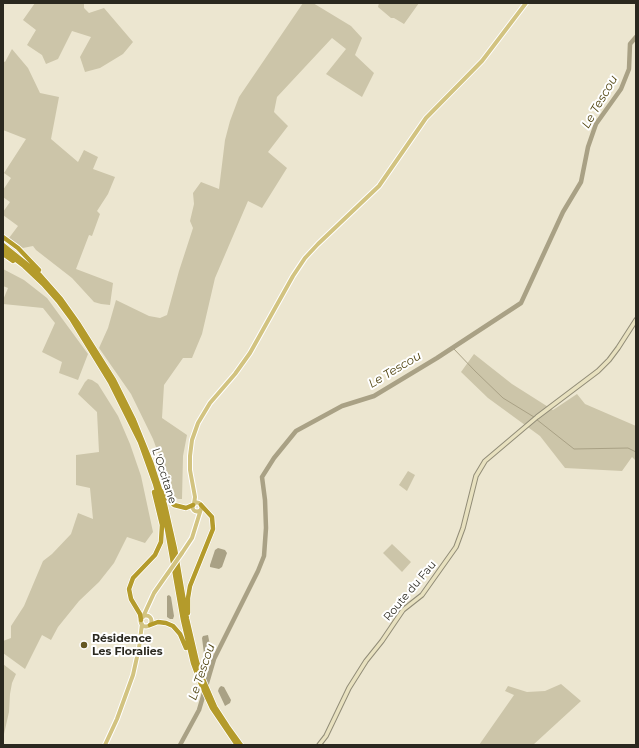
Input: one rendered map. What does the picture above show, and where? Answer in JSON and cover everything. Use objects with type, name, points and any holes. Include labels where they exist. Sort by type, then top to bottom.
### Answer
[{"type":"highway","points":[[3,236],[26,256],[45,277],[53,289]]},
{"type":"highway","name":"L'Occitane","points":[[3,245],[31,267],[53,289],[75,319],[114,380],[134,420],[160,488],[171,528],[191,643],[200,682],[208,697],[241,745]]},
{"type":"highway","name":"L'Occitane","points":[[3,250],[24,266],[43,284],[72,320],[110,382],[150,462],[167,529],[188,644],[199,676],[218,719],[237,745]]},
{"type":"highway","points":[[3,254],[43,284]]},
{"type":"highway","points":[[150,462],[165,494],[174,505],[183,508],[194,506]]},
{"type":"highway","points":[[142,620],[131,599],[130,586],[135,575],[155,555],[163,532],[150,462]]},
{"type":"highway","points":[[191,643],[188,592],[212,534],[214,525],[210,514],[201,506]]},
{"type":"highway","points":[[149,625],[158,622],[166,623],[177,629],[199,676]]},
{"type":"main road","points":[[105,745],[117,719],[133,675],[142,634],[142,620],[154,593],[192,538],[201,506],[194,491],[190,473],[192,440],[198,423],[210,403],[236,374],[250,353],[293,276],[318,244],[379,186],[424,121],[482,61],[526,3]]},
{"type":"main road","points":[[194,491],[196,524]]},
{"type":"main road","points":[[194,506],[197,502],[201,506]]},
{"type":"main road","points":[[194,506],[198,511],[201,506]]},
{"type":"main road","points":[[142,634],[152,620],[148,612],[148,606]]},
{"type":"main road","points":[[142,620],[147,616],[150,617]]},
{"type":"main road","points":[[142,620],[145,626],[149,625]]},
{"type":"street","name":"Route du Fau","points":[[318,745],[326,736],[348,688],[369,656],[382,641],[403,610],[422,595],[456,547],[463,528],[476,476],[485,461],[536,418],[598,371],[618,348],[636,320]]},
{"type":"shaded area","points":[[35,3],[84,3],[84,8],[89,13],[104,8],[133,42],[123,54],[100,68],[85,72],[80,57],[91,37],[72,31],[58,59],[46,64],[42,55],[27,45],[36,30],[23,20]]},
{"type":"shaded area","points":[[303,3],[313,3],[351,26],[362,38],[355,55],[374,73],[362,97],[326,74],[346,49],[332,38],[277,97],[274,112],[288,126],[268,152],[287,168],[262,208],[248,201],[215,278],[202,334],[192,358],[183,358],[164,385],[162,418],[187,435],[183,456],[182,499],[178,499],[174,496],[153,439],[131,394],[99,348],[108,328],[116,300],[149,316],[160,318],[167,315],[193,228],[190,221],[194,204],[193,193],[201,182],[219,189],[225,140],[239,97]]},
{"type":"shaded area","points":[[379,3],[419,3],[404,24],[394,18],[391,18],[378,7]]},
{"type":"shaded area","points":[[12,49],[28,68],[40,93],[59,97],[51,139],[78,162],[84,150],[98,157],[93,169],[115,177],[108,194],[97,211],[100,214],[92,236],[89,235],[76,269],[113,283],[110,305],[94,302],[72,278],[33,246],[23,248],[9,238],[18,226],[3,215],[3,212],[10,202],[3,197],[3,190],[11,178],[4,173],[26,139],[3,130],[3,61],[5,62]]},
{"type":"shaded area","points":[[3,269],[24,280],[47,298],[88,354],[78,380],[59,373],[62,362],[42,352],[55,323],[43,308],[3,304],[8,288],[3,286]]},
{"type":"shaded area","points":[[474,354],[512,384],[553,410],[577,394],[585,404],[636,426],[636,461],[632,457],[622,471],[565,468],[540,436],[488,398],[461,372]]},
{"type":"shaded area","points":[[88,379],[98,384],[118,416],[130,444],[141,476],[153,532],[145,543],[127,537],[114,563],[99,582],[79,601],[58,627],[51,640],[42,635],[25,669],[3,653],[3,641],[11,638],[11,626],[24,606],[43,561],[52,554],[71,534],[78,513],[93,519],[90,488],[76,485],[76,455],[99,452],[97,412],[78,394]]},
{"type":"shaded area","points":[[408,471],[415,475],[407,491],[399,485]]},
{"type":"shaded area","points":[[392,544],[411,562],[402,572],[383,553]]},
{"type":"shaded area","points":[[218,548],[225,550],[227,553],[222,567],[219,569],[210,567],[215,550]]},
{"type":"shaded area","points":[[169,595],[171,597],[174,616],[173,619],[167,617],[167,596]]},
{"type":"shaded area","points":[[208,635],[212,656],[206,658],[202,638],[203,636]]},
{"type":"shaded area","points":[[3,664],[16,674],[12,683],[9,712],[4,734]]},
{"type":"shaded area","points":[[561,684],[581,701],[533,745],[479,745],[514,695],[505,691],[508,686],[527,692],[545,691]]},
{"type":"shaded area","points":[[221,686],[224,687],[231,700],[230,703],[225,706],[218,691]]},
{"type":"waterway","name":"Le Tescou","points":[[180,745],[199,710],[214,659],[264,556],[266,528],[262,477],[274,458],[296,431],[342,406],[374,396],[437,358],[521,303],[563,212],[581,182],[588,147],[596,124],[621,89],[629,69],[630,44],[636,37]]},
{"type":"waterway","points":[[453,348],[503,398],[534,417]]},
{"type":"waterway","points":[[536,419],[574,449],[628,448],[636,452]]},
{"type":"place","name":"Résidence Les Floralies","points":[[84,645]]}]
